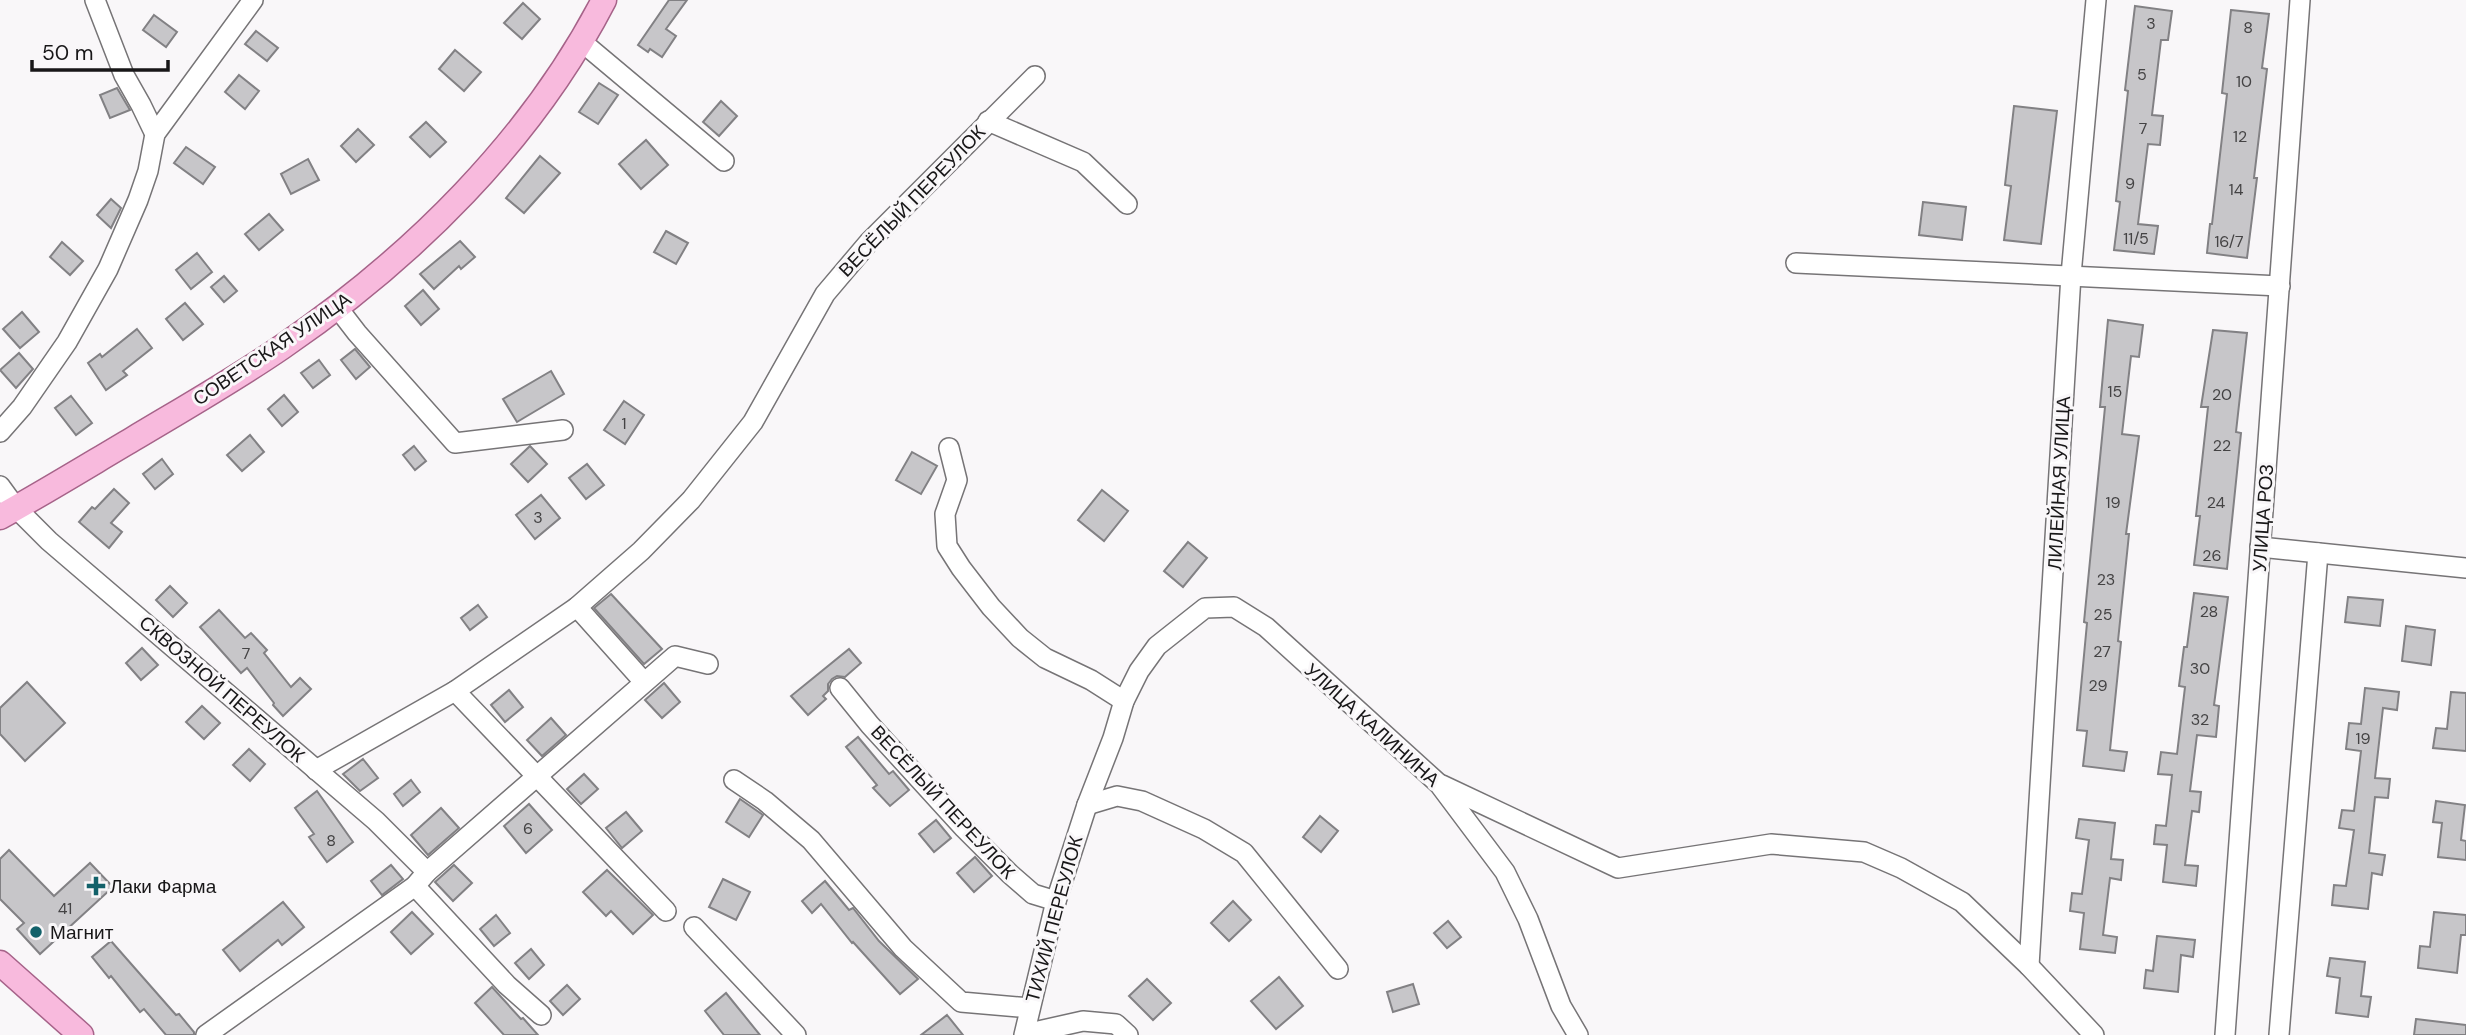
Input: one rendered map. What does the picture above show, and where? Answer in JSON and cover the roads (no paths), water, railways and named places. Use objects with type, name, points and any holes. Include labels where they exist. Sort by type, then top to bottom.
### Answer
[{"type":"main road","name":"СОВЕТСКАЯ УЛИЦА","points":[[8,513],[281,348],[363,288],[416,241],[467,190],[553,85],[582,41],[604,0]]},
{"type":"main road","points":[[0,963],[81,1035]]},
{"type":"street","points":[[95,0],[124,75],[155,134]]},
{"type":"street","points":[[0,432],[22,407],[67,342],[108,269],[138,200],[148,171],[155,134],[253,0]]},
{"type":"street","name":"ЛИЛЕЙНАЯ УЛИЦА","points":[[2029,966],[2071,275],[2096,0]]},
{"type":"street","name":"УЛИЦА РОЗ","points":[[2225,1035],[2300,0]]},
{"type":"street","points":[[582,41],[724,162]]},
{"type":"street","name":"ВЕСЁЛЫЙ ПЕРЕУЛОК","points":[[316,771],[455,691],[577,607],[641,551],[691,500],[753,422],[825,294],[869,242],[1035,76]]},
{"type":"street","name":"ВЕСЁЛЫЙ ПЕРЕУЛОК","points":[[988,121],[1083,162],[1126,204]]},
{"type":"street","points":[[1796,263],[2280,286]]},
{"type":"street","points":[[337,307],[455,443],[563,430]]},
{"type":"street","points":[[949,448],[957,480],[945,514],[947,546],[961,568],[990,607],[1020,638],[1045,658],[1091,680],[1124,701]]},
{"type":"street","name":"СКВОЗНОЙ ПЕРЕУЛОК","points":[[0,486],[8,513],[164,637],[376,821],[507,985],[541,1015]]},
{"type":"street","points":[[2260,547],[2466,568]]},
{"type":"street","points":[[2279,1035],[2318,553]]},
{"type":"street","points":[[577,607],[644,682]]},
{"type":"street","name":"УЛИЦА КАЛИНИНА","points":[[1205,608],[1234,607],[1266,627],[1439,783],[1505,872],[1528,919],[1561,1006],[1578,1035]]},
{"type":"street","name":"ТИХИЙ ПЕРЕУЛОК","points":[[1128,1035],[1116,1024],[1083,1021],[1024,1034],[1056,901],[1124,701],[1139,671],[1157,646],[1205,608]]},
{"type":"street","points":[[206,1035],[421,879],[675,656],[708,664]]},
{"type":"street","name":"ВЕСЁЛЫЙ ПЕРЕУЛОК","points":[[840,688],[926,787],[1010,874],[1032,894],[1056,901]]},
{"type":"street","points":[[455,691],[666,911]]},
{"type":"street","points":[[734,779],[811,840],[903,948],[961,1002],[1030,1008]]},
{"type":"street","points":[[1439,783],[1618,868],[1771,844],[1864,852],[1920,878],[1962,902],[2029,966],[2094,1035]]},
{"type":"street","points":[[1087,805],[1117,796],[1142,801],[1204,829],[1244,853],[1338,968]]},
{"type":"street","points":[[694,927],[796,1035]]},
{"type":"place","name":"Лаки Фарма","points":[[96,886]]},
{"type":"place","name":"Магнит","points":[[36,932]]}]
